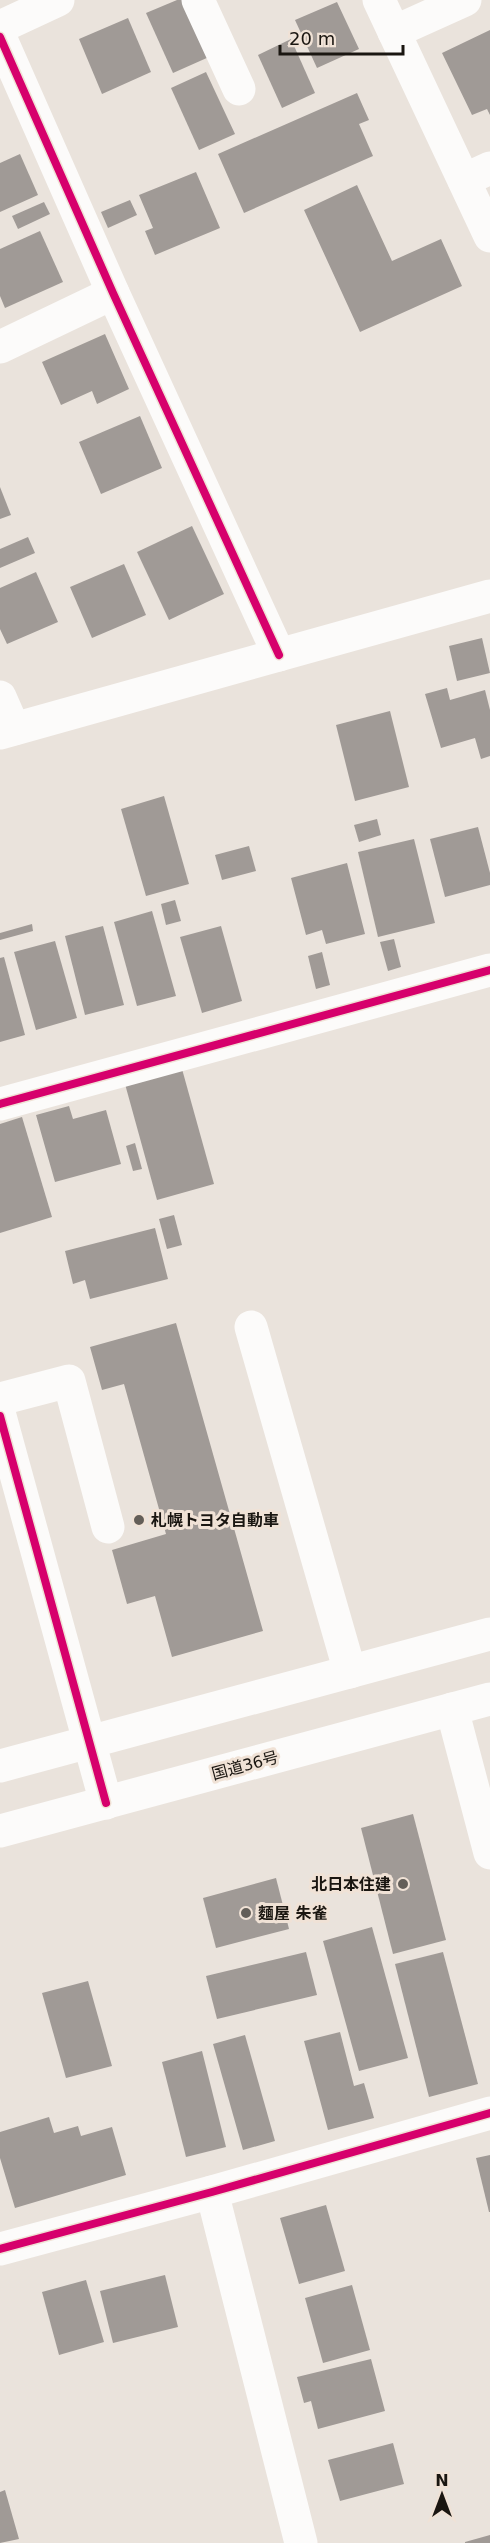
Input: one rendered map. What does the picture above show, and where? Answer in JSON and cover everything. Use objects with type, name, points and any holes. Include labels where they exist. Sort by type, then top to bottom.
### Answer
[{"type":"main road","points":[[0,27],[58,0]]},
{"type":"main road","points":[[198,0],[239,89]]},
{"type":"main road","points":[[379,0],[394,32],[477,174],[490,236]]},
{"type":"main road","points":[[394,32],[465,0]]},
{"type":"main road","points":[[0,37],[113,293],[279,655]]},
{"type":"main road","points":[[0,347],[113,293]]},
{"type":"main road","points":[[0,697],[7,730],[490,596]]},
{"type":"main road","points":[[0,1104],[490,970]]},
{"type":"main road","points":[[250,1328],[350,1672]]},
{"type":"main road","points":[[0,1399],[69,1381],[108,1527]]},
{"type":"main road","points":[[2,1433],[106,1803]]},
{"type":"main road","points":[[0,1766],[490,1634]]},
{"type":"main road","name":"国道36号","points":[[0,1831],[490,1699]]},
{"type":"main road","points":[[452,1709],[490,1853]]},
{"type":"main road","points":[[0,2249],[212,2193],[490,2114]]},
{"type":"main road","points":[[212,2193],[301,2543]]},
{"type":"building","points":[[177,0],[183,0],[209,57],[173,73],[146,13]]},
{"type":"building","points":[[337,2],[359,49],[317,68],[295,20]]},
{"type":"building","points":[[128,18],[151,72],[102,94],[79,39]]},
{"type":"building","points":[[490,30],[490,115],[487,109],[472,115],[442,53]]},
{"type":"building","points":[[291,39],[315,93],[282,108],[258,55]]},
{"type":"building","points":[[206,72],[235,134],[199,150],[171,88]]},
{"type":"building","points":[[357,93],[369,120],[359,124],[373,156],[244,213],[218,154]]},
{"type":"building","points":[[20,154],[38,195],[0,212],[0,163]]},
{"type":"building","points":[[196,172],[220,228],[155,255],[145,231],[153,228],[139,195]]},
{"type":"building","points":[[357,185],[392,261],[441,239],[462,286],[360,332],[304,210]]},
{"type":"building","points":[[130,200],[137,215],[108,228],[101,212]]},
{"type":"building","points":[[44,202],[50,214],[18,229],[12,216]]},
{"type":"building","points":[[40,231],[63,282],[5,308],[0,296],[0,249]]},
{"type":"building","points":[[105,334],[129,389],[97,404],[92,391],[61,405],[42,362]]},
{"type":"building","points":[[140,416],[162,468],[101,494],[79,442]]},
{"type":"building","points":[[0,487],[11,515],[0,519]]},
{"type":"building","points":[[192,526],[224,594],[169,620],[137,552]]},
{"type":"building","points":[[28,537],[35,553],[0,568],[0,549]]},
{"type":"building","points":[[124,564],[146,615],[92,638],[70,587]]},
{"type":"building","points":[[36,572],[58,622],[7,644],[0,629],[0,588]]},
{"type":"building","points":[[482,638],[490,673],[457,681],[449,646]]},
{"type":"building","points":[[447,688],[450,700],[485,690],[490,710],[490,756],[481,759],[475,738],[441,748],[425,694]]},
{"type":"building","points":[[390,711],[409,787],[355,801],[336,725]]},
{"type":"building","points":[[164,796],[189,884],[146,896],[121,809]]},
{"type":"building","points":[[377,819],[381,835],[359,842],[354,825]]},
{"type":"building","points":[[478,827],[490,873],[490,885],[445,897],[430,839]]},
{"type":"building","points":[[414,839],[435,923],[378,937],[358,852]]},
{"type":"building","points":[[249,846],[256,871],[222,880],[215,855]]},
{"type":"building","points":[[347,863],[365,934],[326,944],[322,930],[306,935],[291,878]]},
{"type":"building","points":[[175,900],[181,921],[166,925],[161,904]]},
{"type":"building","points":[[152,911],[176,996],[137,1006],[114,922]]},
{"type":"building","points":[[32,924],[33,931],[0,940],[0,933]]},
{"type":"building","points":[[103,926],[124,1005],[85,1015],[65,936]]},
{"type":"building","points":[[221,926],[242,1001],[202,1013],[180,937]]},
{"type":"building","points":[[394,939],[401,967],[388,971],[380,942]]},
{"type":"building","points":[[55,941],[77,1018],[36,1030],[14,952]]},
{"type":"building","points":[[322,952],[330,985],[316,989],[308,956]]},
{"type":"building","points":[[4,957],[25,1035],[0,1042],[0,958]]},
{"type":"building","points":[[182,1069],[214,1184],[157,1200],[125,1084]]},
{"type":"building","points":[[69,1106],[73,1119],[106,1110],[121,1164],[55,1182],[36,1115]]},
{"type":"building","points":[[22,1117],[52,1217],[0,1233],[0,1124]]},
{"type":"building","points":[[135,1143],[142,1169],[133,1171],[126,1146]]},
{"type":"building","points":[[174,1215],[182,1245],[167,1249],[159,1219]]},
{"type":"building","points":[[155,1228],[168,1279],[90,1299],[85,1280],[73,1284],[65,1251]]},
{"type":"building","points":[[176,1323],[263,1631],[172,1657],[155,1596],[127,1604],[112,1550],[166,1534],[124,1384],[102,1390],[90,1347]]},
{"type":"building","name":"北日本住建","points":[[413,1814],[446,1940],[393,1954],[361,1828]]},
{"type":"building","name":"麵屋 朱雀","points":[[276,1878],[289,1929],[216,1948],[203,1898]]},
{"type":"building","points":[[372,1927],[408,2058],[359,2071],[323,1941]]},
{"type":"building","points":[[306,1952],[317,1995],[217,2019],[206,1976]]},
{"type":"building","points":[[443,1952],[478,2084],[429,2097],[395,1964]]},
{"type":"building","points":[[88,1981],[112,2066],[66,2078],[42,1993]]},
{"type":"building","points":[[340,2032],[354,2086],[364,2083],[374,2118],[328,2130],[304,2041]]},
{"type":"building","points":[[245,2035],[275,2141],[243,2150],[213,2044]]},
{"type":"building","points":[[202,2051],[226,2147],[186,2157],[162,2062]]},
{"type":"building","points":[[49,2117],[54,2133],[78,2126],[81,2136],[112,2127],[126,2175],[15,2208],[0,2158],[0,2132]]},
{"type":"building","points":[[490,2155],[490,2212],[489,2212],[476,2158]]},
{"type":"building","points":[[326,2205],[345,2271],[299,2284],[280,2218]]},
{"type":"building","points":[[165,2275],[178,2327],[113,2343],[100,2291]]},
{"type":"building","points":[[86,2280],[104,2342],[59,2355],[42,2292]]},
{"type":"building","points":[[352,2285],[370,2350],[323,2363],[305,2298]]},
{"type":"building","points":[[371,2359],[385,2411],[318,2429],[311,2401],[304,2403],[297,2377]]},
{"type":"building","points":[[393,2443],[404,2484],[340,2501],[328,2460]]},
{"type":"building","points":[[5,2490],[19,2539],[0,2543],[0,2492]]},
{"type":"building","points":[[490,2535],[490,2543],[465,2543],[465,2542]]},
{"type":"cycle path","points":[[0,37],[113,293],[279,655]]},
{"type":"cycle path","points":[[0,1104],[490,970]]},
{"type":"cycle path","points":[[0,1416],[106,1803]]},
{"type":"cycle path","points":[[0,2249],[490,2113]]},
{"type":"place","name":"札幌トヨタ自動車","points":[[139,1520]]},
{"type":"place","name":"北日本住建","points":[[403,1884]]},
{"type":"place","name":"麵屋 朱雀","points":[[246,1913]]}]
